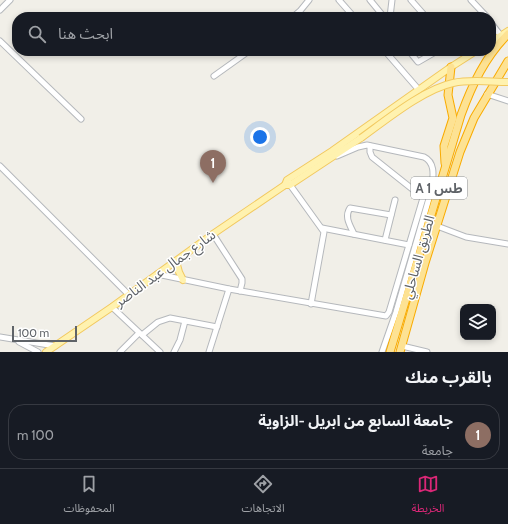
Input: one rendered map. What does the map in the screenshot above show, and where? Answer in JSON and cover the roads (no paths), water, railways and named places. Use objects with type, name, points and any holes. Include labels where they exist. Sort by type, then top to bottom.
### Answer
[{"type":"highway","name":"الطريق الساحلي","points":[[496,46],[506,34]]},
{"type":"highway","name":"الطريق الساحلي","points":[[390,352],[466,100],[480,71],[490,56]]},
{"type":"highway","name":"الطريق الساحلي","points":[[401,349],[436,226],[465,138],[487,94],[508,61]]},
{"type":"highway","points":[[451,67],[448,95],[453,118]]},
{"type":"highway","points":[[445,166],[444,146],[453,118],[460,106],[466,100]]},
{"type":"main road","points":[[496,39],[506,34]]},
{"type":"main road","name":"شارع جمال عبد الناصر","points":[[46,352],[468,56]]},
{"type":"main road","name":"شارع جمال عبد الناصر","points":[[288,183],[333,157],[423,95],[452,83],[468,81],[508,82]]},
{"type":"main road","points":[[176,261],[178,272],[183,280]]},
{"type":"street","points":[[0,10],[10,0]]},
{"type":"street","points":[[299,12],[309,0]]},
{"type":"street","points":[[339,0],[350,12]]},
{"type":"street","points":[[370,0],[380,12]]},
{"type":"street","points":[[391,12],[392,0]]},
{"type":"street","points":[[411,0],[422,12]]},
{"type":"street","points":[[471,0],[482,12]]},
{"type":"street","points":[[496,27],[506,34]]},
{"type":"street","points":[[0,41],[12,53]]},
{"type":"street","points":[[16,56],[81,119]]},
{"type":"street","points":[[214,76],[243,56]]},
{"type":"street","points":[[388,56],[419,90]]},
{"type":"street","points":[[413,56],[418,62],[420,62],[429,56]]},
{"type":"street","points":[[487,94],[508,101]]},
{"type":"street","points":[[157,274],[229,289],[386,316],[389,312],[423,198],[372,157],[370,146]]},
{"type":"street","points":[[333,157],[358,147],[370,146],[424,157],[429,160],[432,168],[432,188],[396,312],[382,352]]},
{"type":"street","points":[[0,166],[129,295]]},
{"type":"street","points":[[288,183],[322,228],[325,235],[311,304]]},
{"type":"street","points":[[384,240],[395,200]]},
{"type":"street","points":[[354,234],[347,220],[348,210],[350,208],[353,207],[391,215]]},
{"type":"street","points":[[436,226],[466,237],[508,244]]},
{"type":"street","points":[[322,228],[409,245]]},
{"type":"street","points":[[213,234],[242,279],[240,291]]},
{"type":"street","points":[[210,352],[229,289]]},
{"type":"street","points":[[112,307],[160,352]]},
{"type":"street","points":[[120,352],[141,334],[162,320],[170,318],[217,327]]},
{"type":"street","points":[[174,352],[185,320]]},
{"type":"street","points":[[0,336],[15,340],[55,346]]},
{"type":"street","points":[[15,340],[38,352]]},
{"type":"street","points":[[401,349],[427,352]]},
{"type":"place","name":"جامعة السابع من ابريل -الزاوية","points":[[213,183]]}]
